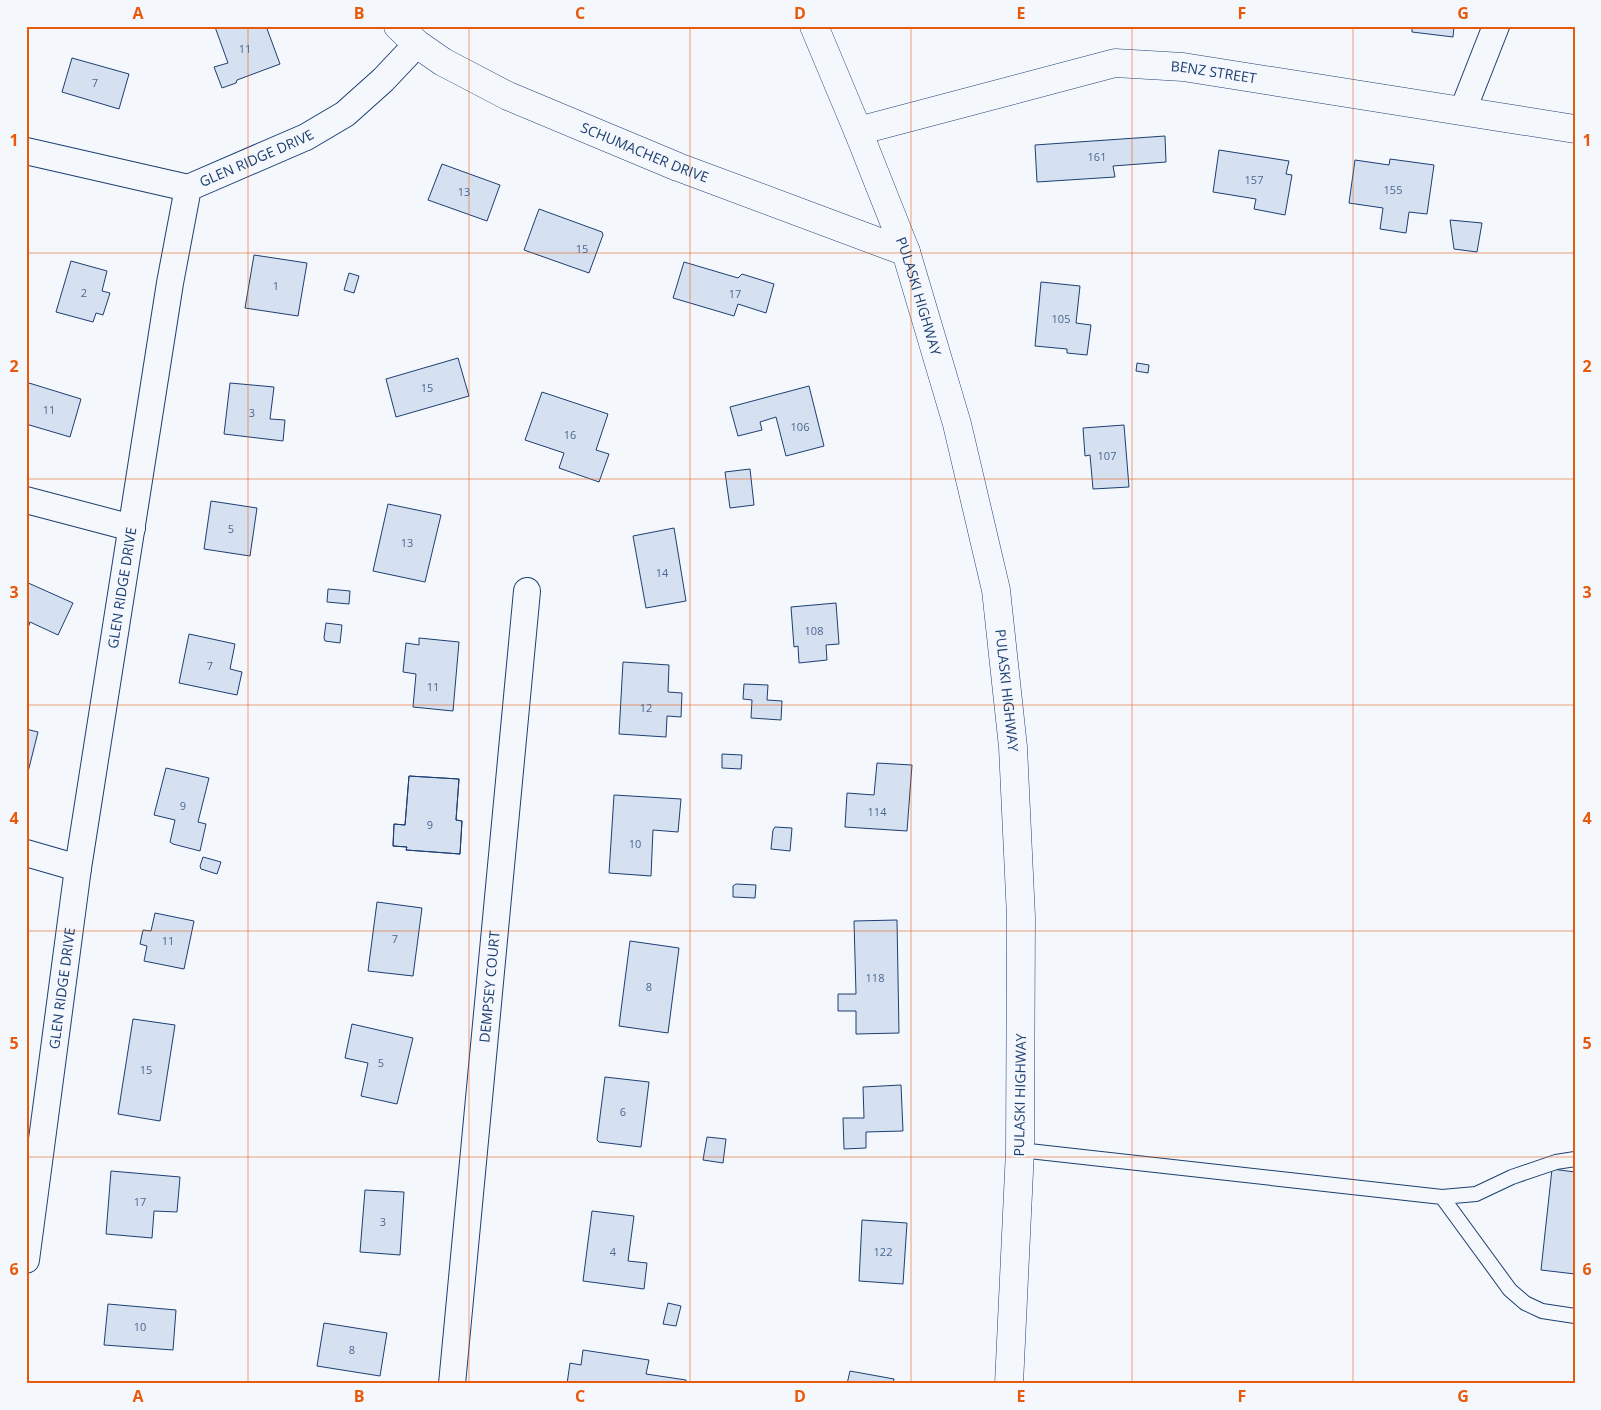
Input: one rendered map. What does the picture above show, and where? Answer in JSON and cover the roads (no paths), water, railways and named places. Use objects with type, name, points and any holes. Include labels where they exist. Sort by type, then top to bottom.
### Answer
[{"type":"main road","name":"PULASKI HIGHWAY","points":[[814,26],[906,252],[957,424],[996,590],[1013,747],[1021,916],[1020,1150],[1009,1384]]},
{"type":"main road","name":"SCHUMACHER DRIVE","points":[[407,35],[443,62],[508,96],[678,168],[906,252]]},
{"type":"main road","name":"BENZ STREET","points":[[858,131],[1115,63],[1183,67],[1575,129]]},
{"type":"street","points":[[1463,110],[1496,26]]},
{"type":"street","name":"GLEN RIDGE DRIVE","points":[[26,1260],[78,868],[170,284],[188,188],[306,137],[345,114],[383,80],[407,35]]},
{"type":"street","points":[[26,151],[188,188]]},
{"type":"street","points":[[26,500],[132,528]]},
{"type":"street","name":"DEMPSEY COURT","points":[[452,1384],[527,591]]},
{"type":"street","points":[[26,853],[78,868]]},
{"type":"lane","points":[[1020,1150],[1442,1197],[1476,1194],[1512,1177],[1556,1162],[1575,1159]]},
{"type":"lane","points":[[1442,1197],[1510,1290],[1525,1303],[1542,1311],[1575,1316]]}]
